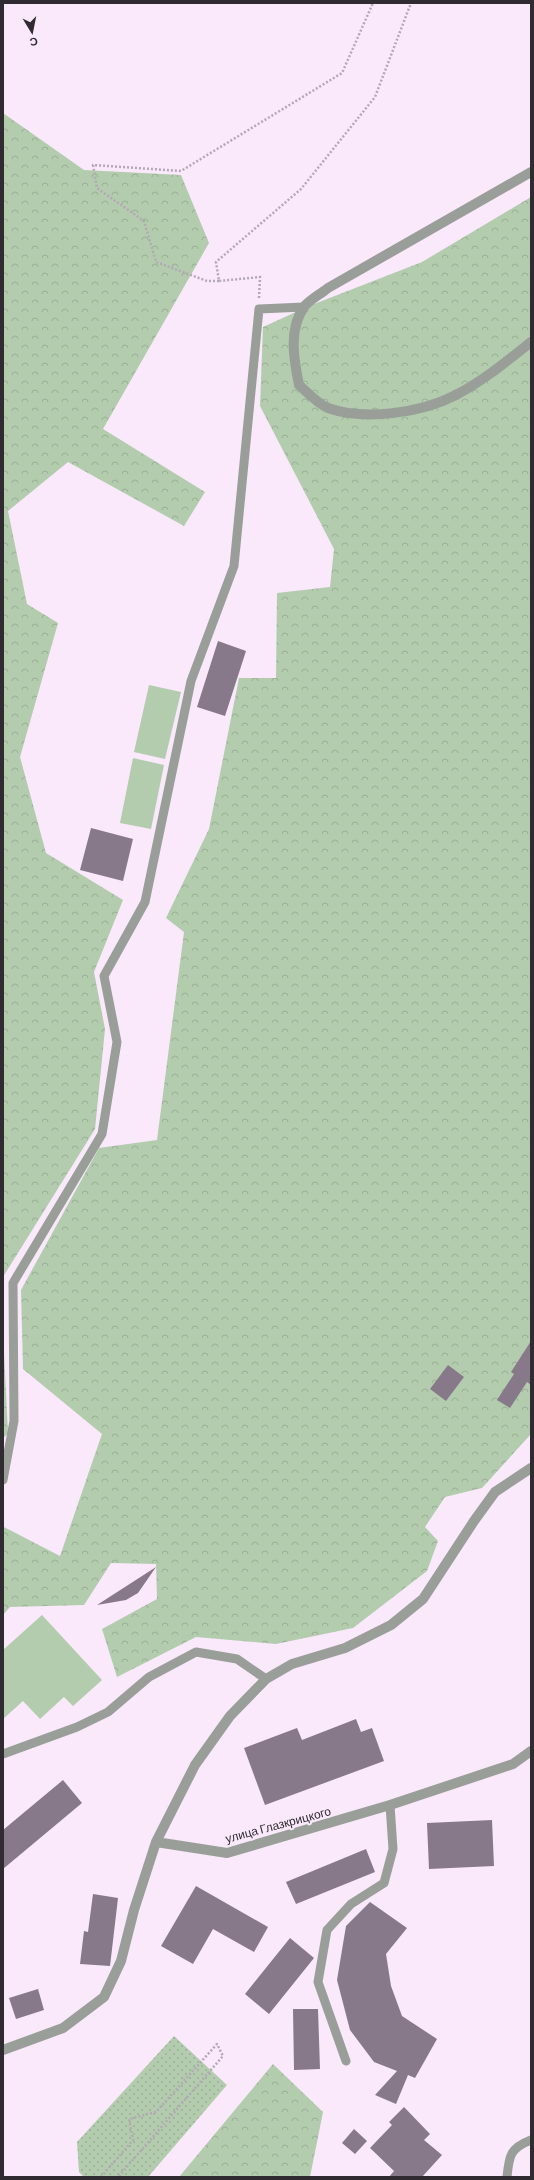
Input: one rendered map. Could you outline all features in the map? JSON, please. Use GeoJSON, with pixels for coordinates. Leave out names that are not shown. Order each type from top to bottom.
{"type":"FeatureCollection","features":[{"type":"Feature","properties":{"kind":"street"},"geometry":{"type":"LineString","coordinates":[[531,172],[328,288],[304,307],[295,327],[293,353],[299,385],[326,408],[354,414],[381,415],[424,406],[455,396],[499,368],[531,342]]}},
{"type":"Feature","properties":{"kind":"street"},"geometry":{"type":"LineString","coordinates":[[3,2050],[63,2028],[104,1997],[121,1961],[134,1910],[156,1842],[195,1765],[230,1716],[266,1679],[292,1664],[345,1648],[391,1625],[424,1599],[474,1521],[495,1492],[531,1468]]}},
{"type":"Feature","properties":{"kind":"street","name":"улица Глазкрицкого"},"geometry":{"type":"LineString","coordinates":[[156,1842],[227,1853],[390,1805],[513,1764],[531,1751]]}},
{"type":"Feature","properties":{"kind":"lane"},"geometry":{"type":"LineString","coordinates":[[3,1480],[14,1421],[13,1283],[102,1134],[117,1042],[104,976],[145,902],[191,681],[234,566],[259,309],[304,307]]}},
{"type":"Feature","properties":{"kind":"lane"},"geometry":{"type":"LineString","coordinates":[[3,1754],[77,1728],[108,1712],[149,1677],[196,1652],[237,1659],[266,1679]]}},
{"type":"Feature","properties":{"kind":"lane"},"geometry":{"type":"LineString","coordinates":[[346,2061],[318,1982],[327,1930],[351,1904],[384,1883],[393,1849],[390,1805]]}},
{"type":"Feature","properties":{"kind":"lane"},"geometry":{"type":"LineString","coordinates":[[507,2177],[509,2156],[518,2145],[531,2140]]}},
{"type":"Feature","properties":{"kind":"path"},"geometry":{"type":"LineString","coordinates":[[259,309],[260,277],[207,281],[156,262],[144,221],[97,188],[93,166],[180,171],[342,73],[373,3]]}},
{"type":"Feature","properties":{"kind":"path"},"geometry":{"type":"LineString","coordinates":[[219,281],[216,262],[301,189],[375,97],[411,3]]}},
{"type":"Feature","properties":{"kind":"path"},"geometry":{"type":"LineString","coordinates":[[101,2177],[133,2140],[129,2119],[156,2112],[217,2044],[223,2056],[118,2177]]}},
{"type":"Feature","properties":{"kind":"green space"},"geometry":{"type":"Polygon","coordinates":[[[3,113],[84,170],[181,175],[209,243],[103,429],[205,492],[184,526],[68,462],[8,511],[27,604],[58,623],[20,757],[46,853],[123,900],[94,972],[105,1029],[95,1129],[3,1277],[3,113]]]}},
{"type":"Feature","properties":{"kind":"green space"},"geometry":{"type":"Polygon","coordinates":[[[531,197],[531,1434],[482,1488],[445,1497],[425,1527],[438,1541],[427,1571],[353,1628],[276,1644],[196,1637],[117,1677],[102,1629],[157,1599],[156,1564],[111,1563],[84,1605],[10,1607],[3,1615],[4,1527],[60,1556],[102,1434],[23,1369],[21,1290],[99,1148],[157,1140],[184,932],[166,918],[209,829],[239,678],[276,678],[277,593],[330,587],[334,549],[260,406],[263,327],[309,306],[422,262],[531,197]]]}},
{"type":"Feature","properties":{"kind":"green space"},"geometry":{"type":"Polygon","coordinates":[[[149,685],[181,692],[165,759],[134,752],[149,685]]]}},
{"type":"Feature","properties":{"kind":"green space"},"geometry":{"type":"Polygon","coordinates":[[[133,758],[164,765],[151,829],[120,823],[133,758]]]}},
{"type":"Feature","properties":{"kind":"green space"},"geometry":{"type":"Polygon","coordinates":[[[3,1331],[8,1434],[3,1438],[3,1331]]]}},
{"type":"Feature","properties":{"kind":"green space"},"geometry":{"type":"Polygon","coordinates":[[[42,1615],[102,1680],[73,1706],[64,1697],[40,1719],[23,1701],[3,1719],[3,1650],[42,1615]]]}},
{"type":"Feature","properties":{"kind":"green space"},"geometry":{"type":"Polygon","coordinates":[[[174,2036],[227,2085],[148,2177],[84,2177],[79,2172],[77,2142],[174,2036]]]}},
{"type":"Feature","properties":{"kind":"green space"},"geometry":{"type":"Polygon","coordinates":[[[273,2064],[323,2112],[310,2177],[179,2177],[273,2064]]]}},
{"type":"Feature","properties":{"kind":"building"},"geometry":{"type":"Polygon","coordinates":[[[218,641],[246,651],[225,716],[197,707],[218,641]]]}},
{"type":"Feature","properties":{"kind":"building"},"geometry":{"type":"Polygon","coordinates":[[[91,828],[133,839],[123,881],[80,870],[91,828]]]}},
{"type":"Feature","properties":{"kind":"building"},"geometry":{"type":"Polygon","coordinates":[[[531,1341],[531,1385],[527,1382],[510,1408],[497,1400],[514,1374],[511,1372],[531,1341]]]}},
{"type":"Feature","properties":{"kind":"building"},"geometry":{"type":"Polygon","coordinates":[[[448,1365],[464,1377],[446,1401],[430,1389],[448,1365]]]}},
{"type":"Feature","properties":{"kind":"building"},"geometry":{"type":"Polygon","coordinates":[[[156,1567],[138,1593],[126,1600],[97,1605],[156,1567]]]}},
{"type":"Feature","properties":{"kind":"building"},"geometry":{"type":"Polygon","coordinates":[[[356,1719],[361,1732],[372,1728],[384,1761],[265,1805],[244,1748],[297,1728],[302,1740],[356,1719]]]}},
{"type":"Feature","properties":{"kind":"building"},"geometry":{"type":"Polygon","coordinates":[[[63,1780],[82,1803],[3,1869],[3,1830],[63,1780]]]}},
{"type":"Feature","properties":{"kind":"building"},"geometry":{"type":"Polygon","coordinates":[[[492,1820],[494,1866],[429,1869],[427,1823],[492,1820]]]}},
{"type":"Feature","properties":{"kind":"building"},"geometry":{"type":"Polygon","coordinates":[[[366,1849],[375,1872],[296,1904],[286,1882],[366,1849]]]}},
{"type":"Feature","properties":{"kind":"building"},"geometry":{"type":"Polygon","coordinates":[[[196,1886],[268,1927],[254,1952],[213,1929],[193,1964],[161,1946],[196,1886]]]}},
{"type":"Feature","properties":{"kind":"building"},"geometry":{"type":"Polygon","coordinates":[[[93,1894],[118,1898],[110,1966],[80,1964],[84,1931],[88,1932],[93,1894]]]}},
{"type":"Feature","properties":{"kind":"building"},"geometry":{"type":"Polygon","coordinates":[[[370,1902],[407,1928],[386,1954],[391,1986],[402,2016],[437,2039],[415,2078],[408,2075],[396,2104],[375,2095],[397,2071],[374,2062],[350,2030],[337,1980],[346,1926],[370,1902]]]}},
{"type":"Feature","properties":{"kind":"building"},"geometry":{"type":"Polygon","coordinates":[[[290,1938],[314,1958],[269,2014],[245,1994],[290,1938]]]}},
{"type":"Feature","properties":{"kind":"building"},"geometry":{"type":"Polygon","coordinates":[[[38,1989],[44,2010],[16,2019],[9,1998],[38,1989]]]}},
{"type":"Feature","properties":{"kind":"building"},"geometry":{"type":"Polygon","coordinates":[[[293,2009],[318,2009],[320,2069],[294,2070],[293,2009]]]}},
{"type":"Feature","properties":{"kind":"building"},"geometry":{"type":"Polygon","coordinates":[[[404,2107],[430,2134],[424,2140],[442,2155],[422,2177],[389,2177],[394,2171],[370,2148],[392,2125],[389,2122],[404,2107]]]}},
{"type":"Feature","properties":{"kind":"building"},"geometry":{"type":"Polygon","coordinates":[[[354,2129],[367,2141],[355,2154],[342,2143],[354,2129]]]}}]}
